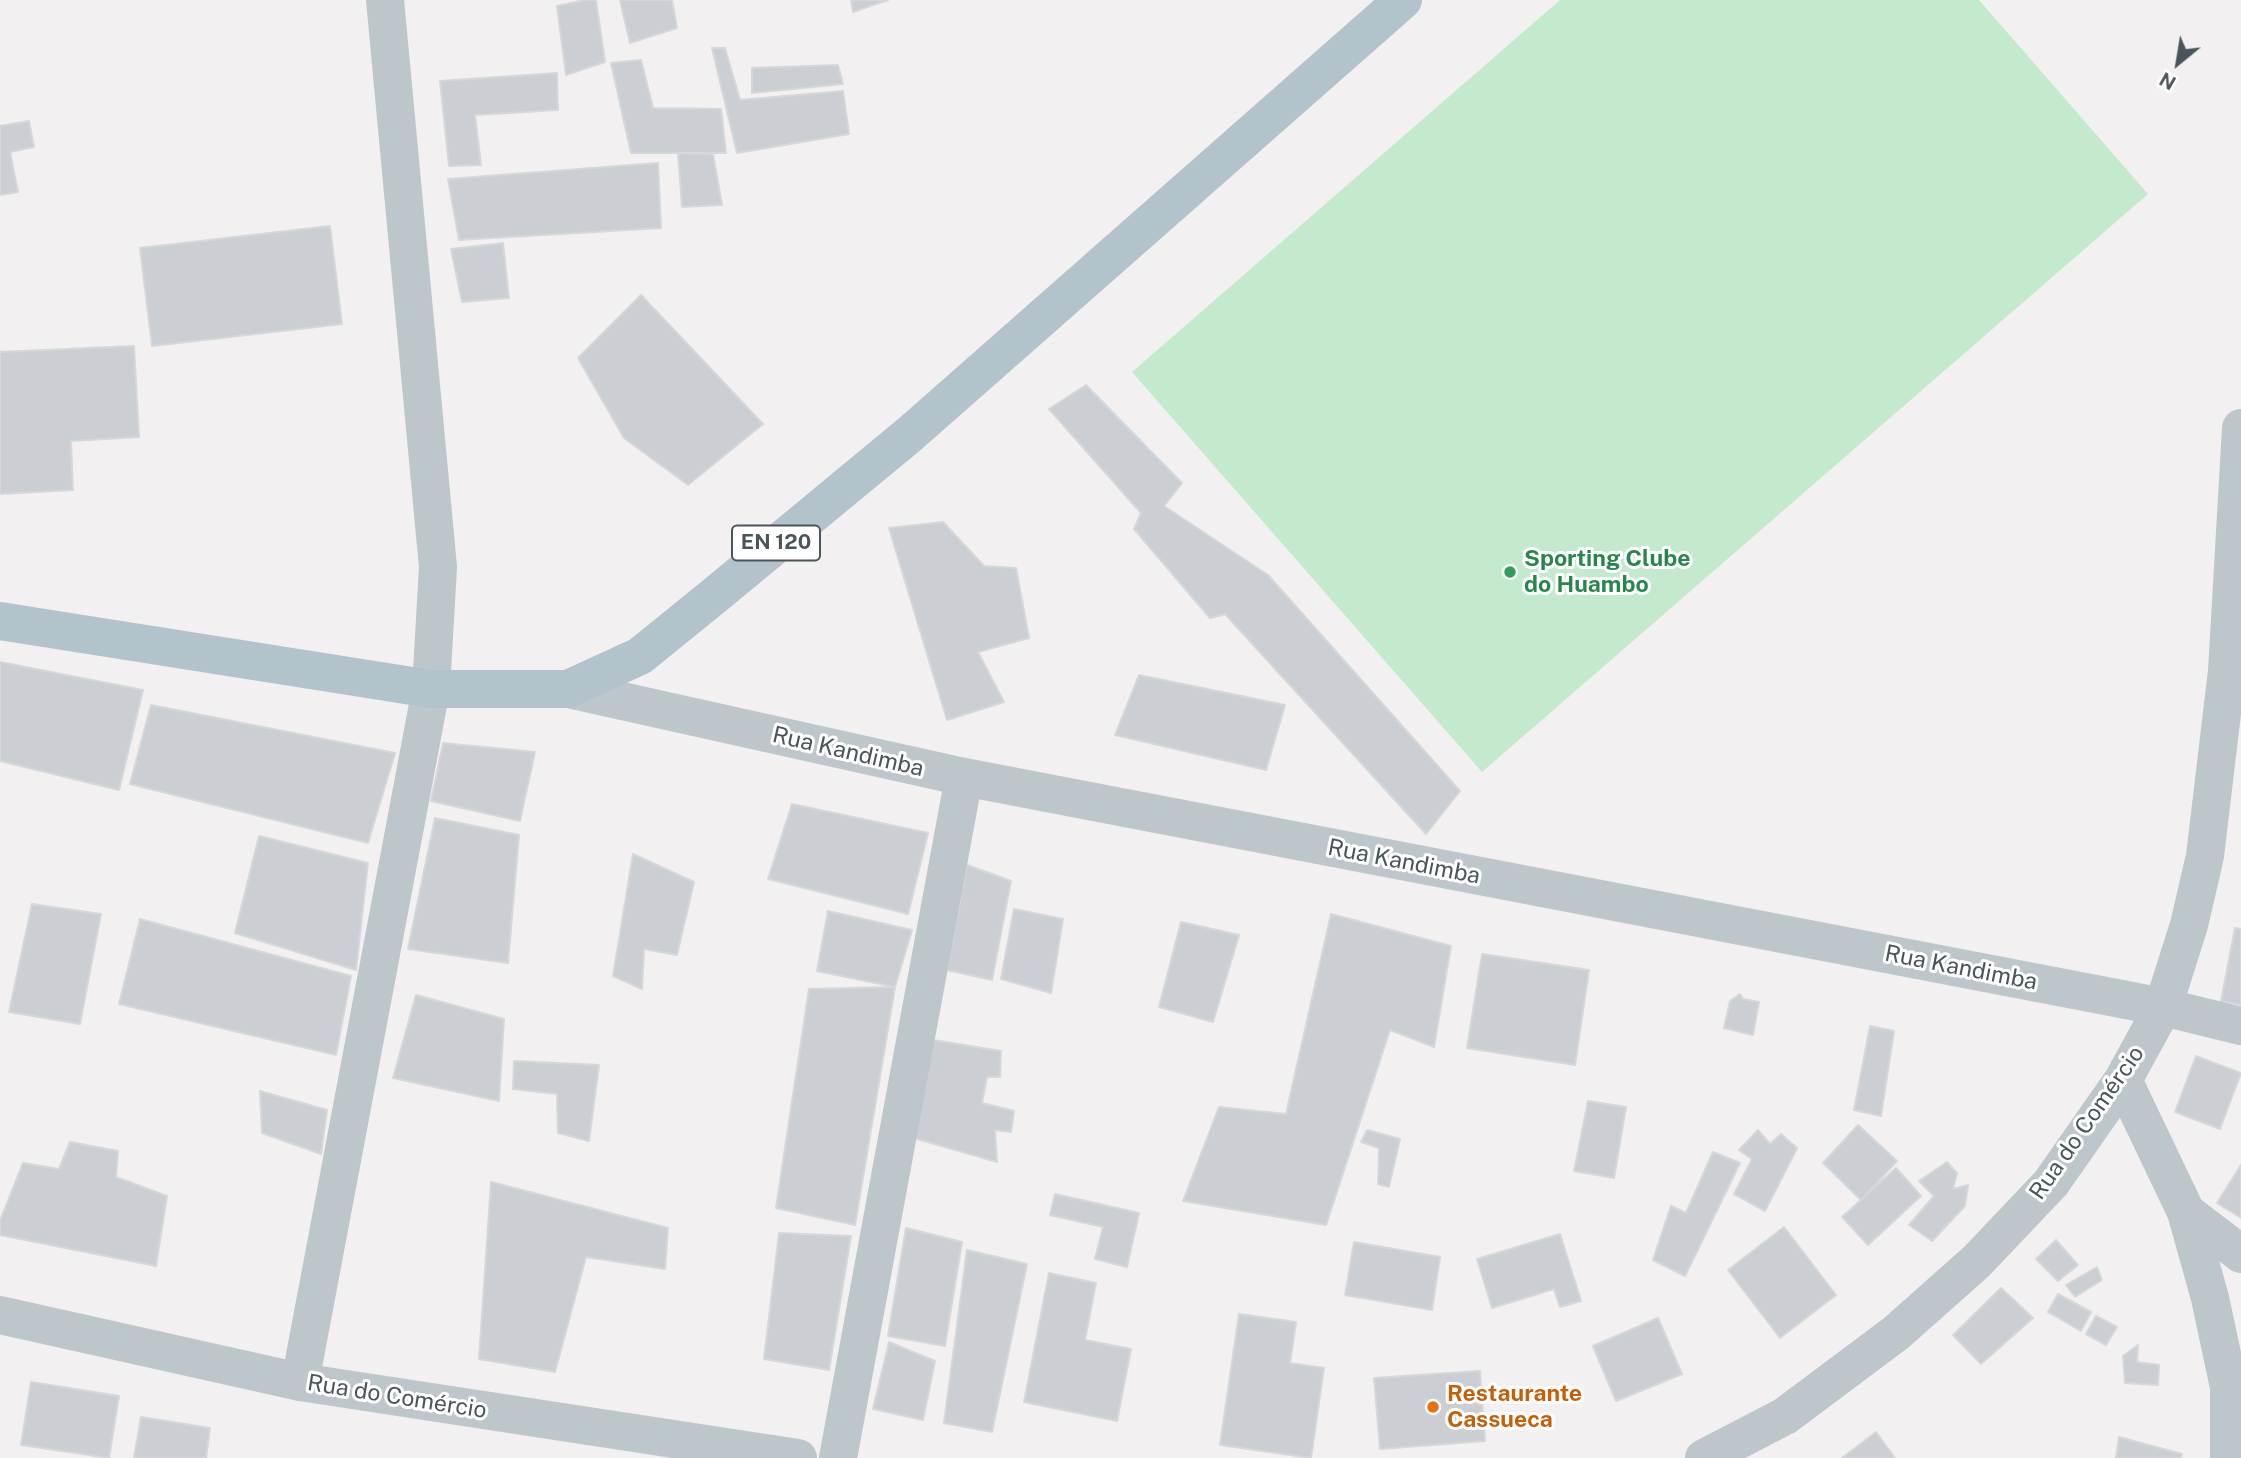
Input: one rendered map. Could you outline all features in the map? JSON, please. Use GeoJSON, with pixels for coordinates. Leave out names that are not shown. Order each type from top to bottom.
{"type":"FeatureCollection","features":[{"type":"Feature","properties":{"kind":"main road","name":"EN 120"},"geometry":{"type":"LineString","coordinates":[[0,621],[431,689],[568,689],[640,656],[714,596],[910,434],[1403,0]]}},
{"type":"Feature","properties":{"kind":"street"},"geometry":{"type":"LineString","coordinates":[[300,1382],[431,689],[438,567],[385,0]]}},
{"type":"Feature","properties":{"kind":"street","name":"Rua do Comércio"},"geometry":{"type":"LineString","coordinates":[[1704,1458],[1785,1416],[1896,1333],[1978,1261],[2051,1183],[2123,1080],[2163,1007],[2189,925],[2204,856],[2227,671],[2241,428]]}},
{"type":"Feature","properties":{"kind":"street","name":"Rua Kandimba"},"geometry":{"type":"LineString","coordinates":[[568,689],[964,778],[2163,1007],[2241,1026]]}},
{"type":"Feature","properties":{"kind":"street"},"geometry":{"type":"LineString","coordinates":[[838,1458],[964,778]]}},
{"type":"Feature","properties":{"kind":"street"},"geometry":{"type":"LineString","coordinates":[[2123,1080],[2186,1212],[2210,1298],[2229,1387],[2229,1458]]}},
{"type":"Feature","properties":{"kind":"street"},"geometry":{"type":"LineString","coordinates":[[2186,1212],[2241,1254]]}},
{"type":"Feature","properties":{"kind":"street","name":"Rua do Comércio"},"geometry":{"type":"LineString","coordinates":[[0,1315],[300,1382],[798,1458]]}},
{"type":"Feature","properties":{"kind":"green space","name":"Sporting Clube do Huambo"},"geometry":{"type":"Polygon","coordinates":[[[1560,0],[1979,0],[2148,194],[1482,772],[1132,372],[1560,0]]]}},
{"type":"Feature","properties":{"kind":"building"},"geometry":{"type":"Polygon","coordinates":[[[596,0],[605,62],[566,75],[557,6],[596,0]]]}},
{"type":"Feature","properties":{"kind":"building"},"geometry":{"type":"Polygon","coordinates":[[[620,0],[672,0],[677,28],[630,43],[620,0]]]}},
{"type":"Feature","properties":{"kind":"building"},"geometry":{"type":"Polygon","coordinates":[[[851,0],[888,0],[853,12],[851,0]]]}},
{"type":"Feature","properties":{"kind":"building"},"geometry":{"type":"Polygon","coordinates":[[[712,48],[725,48],[740,100],[843,91],[849,134],[737,153],[712,48]]]}},
{"type":"Feature","properties":{"kind":"building"},"geometry":{"type":"Polygon","coordinates":[[[641,60],[653,108],[721,109],[726,153],[631,153],[611,63],[641,60]]]}},
{"type":"Feature","properties":{"kind":"building"},"geometry":{"type":"Polygon","coordinates":[[[838,65],[843,84],[752,93],[752,68],[838,65]]]}},
{"type":"Feature","properties":{"kind":"building"},"geometry":{"type":"Polygon","coordinates":[[[557,73],[558,110],[475,115],[481,165],[449,166],[440,81],[557,73]]]}},
{"type":"Feature","properties":{"kind":"building"},"geometry":{"type":"Polygon","coordinates":[[[29,121],[34,147],[10,152],[18,192],[0,195],[0,126],[29,121]]]}},
{"type":"Feature","properties":{"kind":"building"},"geometry":{"type":"Polygon","coordinates":[[[678,153],[713,154],[722,205],[682,207],[678,153]]]}},
{"type":"Feature","properties":{"kind":"building"},"geometry":{"type":"Polygon","coordinates":[[[658,163],[661,228],[459,240],[448,179],[658,163]]]}},
{"type":"Feature","properties":{"kind":"building"},"geometry":{"type":"Polygon","coordinates":[[[330,226],[342,324],[152,346],[140,248],[330,226]]]}},
{"type":"Feature","properties":{"kind":"building"},"geometry":{"type":"Polygon","coordinates":[[[503,243],[509,298],[462,302],[451,249],[503,243]]]}},
{"type":"Feature","properties":{"kind":"building"},"geometry":{"type":"Polygon","coordinates":[[[641,295],[763,424],[688,485],[624,438],[578,358],[641,295]]]}},
{"type":"Feature","properties":{"kind":"building"},"geometry":{"type":"Polygon","coordinates":[[[134,346],[139,437],[71,441],[73,490],[0,494],[0,352],[134,346]]]}},
{"type":"Feature","properties":{"kind":"building"},"geometry":{"type":"Polygon","coordinates":[[[1086,385],[1182,483],[1164,506],[1268,575],[1460,791],[1426,834],[1225,614],[1210,618],[1134,529],[1141,513],[1049,409],[1086,385]]]}},
{"type":"Feature","properties":{"kind":"building"},"geometry":{"type":"Polygon","coordinates":[[[943,522],[984,566],[1016,568],[1029,638],[978,652],[1004,702],[947,720],[889,528],[943,522]]]}},
{"type":"Feature","properties":{"kind":"building"},"geometry":{"type":"Polygon","coordinates":[[[0,662],[143,690],[119,790],[0,761],[0,662]]]}},
{"type":"Feature","properties":{"kind":"building"},"geometry":{"type":"Polygon","coordinates":[[[1139,675],[1285,705],[1266,770],[1115,735],[1139,675]]]}},
{"type":"Feature","properties":{"kind":"building"},"geometry":{"type":"Polygon","coordinates":[[[151,705],[395,753],[368,843],[130,784],[151,705]]]}},
{"type":"Feature","properties":{"kind":"building"},"geometry":{"type":"Polygon","coordinates":[[[443,743],[535,752],[520,821],[431,801],[443,743]]]}},
{"type":"Feature","properties":{"kind":"building"},"geometry":{"type":"Polygon","coordinates":[[[792,804],[928,833],[908,914],[768,879],[792,804]]]}},
{"type":"Feature","properties":{"kind":"building"},"geometry":{"type":"Polygon","coordinates":[[[435,818],[519,835],[508,963],[408,949],[435,818]]]}},
{"type":"Feature","properties":{"kind":"building"},"geometry":{"type":"Polygon","coordinates":[[[259,836],[368,863],[356,970],[235,933],[259,836]]]}},
{"type":"Feature","properties":{"kind":"building"},"geometry":{"type":"Polygon","coordinates":[[[633,854],[694,882],[677,955],[644,949],[642,989],[613,976],[633,854]]]}},
{"type":"Feature","properties":{"kind":"building"},"geometry":{"type":"Polygon","coordinates":[[[967,865],[1011,881],[992,980],[947,970],[967,865]]]}},
{"type":"Feature","properties":{"kind":"building"},"geometry":{"type":"Polygon","coordinates":[[[32,904],[101,914],[80,1024],[9,1012],[32,904]]]}},
{"type":"Feature","properties":{"kind":"building"},"geometry":{"type":"Polygon","coordinates":[[[1014,909],[1063,919],[1051,993],[1001,979],[1014,909]]]}},
{"type":"Feature","properties":{"kind":"building"},"geometry":{"type":"Polygon","coordinates":[[[828,911],[912,930],[895,987],[817,971],[828,911]]]}},
{"type":"Feature","properties":{"kind":"building"},"geometry":{"type":"Polygon","coordinates":[[[1331,914],[1451,946],[1434,1047],[1390,1030],[1326,1225],[1183,1201],[1219,1107],[1286,1114],[1331,914]]]}},
{"type":"Feature","properties":{"kind":"building"},"geometry":{"type":"Polygon","coordinates":[[[140,919],[351,976],[336,1055],[119,1004],[140,919]]]}},
{"type":"Feature","properties":{"kind":"building"},"geometry":{"type":"Polygon","coordinates":[[[1181,922],[1239,935],[1213,1022],[1159,1007],[1181,922]]]}},
{"type":"Feature","properties":{"kind":"building"},"geometry":{"type":"Polygon","coordinates":[[[2235,928],[2241,929],[2241,1005],[2221,1001],[2235,928]]]}},
{"type":"Feature","properties":{"kind":"building"},"geometry":{"type":"Polygon","coordinates":[[[1482,954],[1589,970],[1575,1065],[1467,1048],[1482,954]]]}},
{"type":"Feature","properties":{"kind":"building"},"geometry":{"type":"Polygon","coordinates":[[[895,987],[855,1225],[776,1208],[809,989],[895,987]]]}},
{"type":"Feature","properties":{"kind":"building"},"geometry":{"type":"Polygon","coordinates":[[[1740,994],[1743,999],[1759,1002],[1753,1035],[1724,1028],[1730,1001],[1740,994]]]}},
{"type":"Feature","properties":{"kind":"building"},"geometry":{"type":"Polygon","coordinates":[[[416,995],[504,1019],[499,1101],[393,1078],[416,995]]]}},
{"type":"Feature","properties":{"kind":"building"},"geometry":{"type":"Polygon","coordinates":[[[1870,1026],[1894,1031],[1881,1116],[1854,1110],[1870,1026]]]}},
{"type":"Feature","properties":{"kind":"building"},"geometry":{"type":"Polygon","coordinates":[[[921,1038],[1001,1051],[1000,1077],[987,1077],[982,1103],[1014,1111],[1011,1132],[995,1130],[997,1162],[907,1136],[921,1038]]]}},
{"type":"Feature","properties":{"kind":"building"},"geometry":{"type":"Polygon","coordinates":[[[2196,1056],[2241,1073],[2220,1129],[2175,1112],[2196,1056]]]}},
{"type":"Feature","properties":{"kind":"building"},"geometry":{"type":"Polygon","coordinates":[[[514,1061],[599,1065],[589,1141],[558,1133],[557,1094],[513,1089],[514,1061]]]}},
{"type":"Feature","properties":{"kind":"building"},"geometry":{"type":"Polygon","coordinates":[[[260,1091],[327,1110],[321,1154],[262,1133],[260,1091]]]}},
{"type":"Feature","properties":{"kind":"building"},"geometry":{"type":"Polygon","coordinates":[[[1588,1101],[1626,1107],[1614,1178],[1574,1171],[1588,1101]]]}},
{"type":"Feature","properties":{"kind":"building"},"geometry":{"type":"Polygon","coordinates":[[[1858,1125],[1897,1161],[1861,1200],[1823,1163],[1858,1125]]]}},
{"type":"Feature","properties":{"kind":"building"},"geometry":{"type":"Polygon","coordinates":[[[1367,1130],[1400,1139],[1389,1187],[1378,1184],[1379,1148],[1361,1142],[1367,1130]]]}},
{"type":"Feature","properties":{"kind":"building"},"geometry":{"type":"Polygon","coordinates":[[[1758,1130],[1770,1144],[1781,1134],[1797,1148],[1765,1211],[1734,1194],[1752,1159],[1739,1150],[1758,1130]]]}},
{"type":"Feature","properties":{"kind":"building"},"geometry":{"type":"Polygon","coordinates":[[[70,1142],[118,1151],[116,1177],[167,1196],[156,1266],[0,1235],[0,1221],[23,1163],[59,1169],[70,1142]]]}},
{"type":"Feature","properties":{"kind":"building"},"geometry":{"type":"Polygon","coordinates":[[[1713,1152],[1740,1163],[1685,1276],[1653,1260],[1671,1206],[1686,1213],[1713,1152]]]}},
{"type":"Feature","properties":{"kind":"building"},"geometry":{"type":"Polygon","coordinates":[[[1947,1162],[1957,1173],[1953,1189],[1968,1185],[1965,1206],[1932,1241],[1909,1225],[1934,1196],[1919,1181],[1947,1162]]]}},
{"type":"Feature","properties":{"kind":"building"},"geometry":{"type":"Polygon","coordinates":[[[2241,1165],[2241,1218],[2217,1203],[2241,1165]]]}},
{"type":"Feature","properties":{"kind":"building"},"geometry":{"type":"Polygon","coordinates":[[[1896,1168],[1921,1196],[1868,1245],[1842,1217],[1896,1168]]]}},
{"type":"Feature","properties":{"kind":"building"},"geometry":{"type":"Polygon","coordinates":[[[491,1182],[668,1228],[665,1269],[586,1257],[555,1372],[479,1359],[491,1182]]]}},
{"type":"Feature","properties":{"kind":"building"},"geometry":{"type":"Polygon","coordinates":[[[1055,1194],[1139,1213],[1127,1267],[1095,1259],[1103,1227],[1050,1215],[1055,1194]]]}},
{"type":"Feature","properties":{"kind":"building"},"geometry":{"type":"Polygon","coordinates":[[[1784,1227],[1836,1295],[1780,1338],[1728,1270],[1784,1227]]]}},
{"type":"Feature","properties":{"kind":"building"},"geometry":{"type":"Polygon","coordinates":[[[906,1228],[962,1242],[945,1346],[888,1336],[906,1228]]]}},
{"type":"Feature","properties":{"kind":"building"},"geometry":{"type":"Polygon","coordinates":[[[779,1233],[851,1236],[829,1370],[764,1359],[779,1233]]]}},
{"type":"Feature","properties":{"kind":"building"},"geometry":{"type":"Polygon","coordinates":[[[1560,1234],[1581,1301],[1560,1307],[1554,1289],[1492,1308],[1477,1259],[1560,1234]]]}},
{"type":"Feature","properties":{"kind":"building"},"geometry":{"type":"Polygon","coordinates":[[[2056,1240],[2078,1265],[2058,1281],[2036,1259],[2056,1240]]]}},
{"type":"Feature","properties":{"kind":"building"},"geometry":{"type":"Polygon","coordinates":[[[1354,1242],[1440,1257],[1432,1310],[1345,1295],[1354,1242]]]}},
{"type":"Feature","properties":{"kind":"building"},"geometry":{"type":"Polygon","coordinates":[[[967,1250],[1027,1264],[992,1432],[944,1423],[967,1250]]]}},
{"type":"Feature","properties":{"kind":"building"},"geometry":{"type":"Polygon","coordinates":[[[2097,1267],[2102,1280],[2075,1297],[2066,1285],[2097,1267]]]}},
{"type":"Feature","properties":{"kind":"building"},"geometry":{"type":"Polygon","coordinates":[[[1049,1273],[1096,1283],[1085,1340],[1131,1349],[1117,1421],[1024,1402],[1049,1273]]]}},
{"type":"Feature","properties":{"kind":"building"},"geometry":{"type":"Polygon","coordinates":[[[2001,1288],[2033,1318],[1981,1364],[1953,1335],[2001,1288]]]}},
{"type":"Feature","properties":{"kind":"building"},"geometry":{"type":"Polygon","coordinates":[[[2058,1294],[2091,1312],[2081,1331],[2048,1312],[2058,1294]]]}},
{"type":"Feature","properties":{"kind":"building"},"geometry":{"type":"Polygon","coordinates":[[[1239,1314],[1296,1322],[1290,1363],[1324,1368],[1311,1458],[1220,1445],[1239,1314]]]}},
{"type":"Feature","properties":{"kind":"building"},"geometry":{"type":"Polygon","coordinates":[[[2096,1316],[2117,1327],[2106,1345],[2086,1334],[2096,1316]]]}},
{"type":"Feature","properties":{"kind":"building"},"geometry":{"type":"Polygon","coordinates":[[[1658,1318],[1682,1374],[1616,1401],[1593,1346],[1658,1318]]]}},
{"type":"Feature","properties":{"kind":"building"},"geometry":{"type":"Polygon","coordinates":[[[889,1342],[935,1361],[923,1420],[873,1409],[889,1342]]]}},
{"type":"Feature","properties":{"kind":"building"},"geometry":{"type":"Polygon","coordinates":[[[2138,1345],[2137,1362],[2159,1365],[2158,1385],[2125,1383],[2123,1356],[2138,1345]]]}},
{"type":"Feature","properties":{"kind":"building"},"geometry":{"type":"Polygon","coordinates":[[[1480,1371],[1485,1441],[1380,1449],[1374,1378],[1480,1371]]]}},
{"type":"Feature","properties":{"kind":"building"},"geometry":{"type":"Polygon","coordinates":[[[31,1382],[119,1396],[109,1458],[21,1445],[31,1382]]]}},
{"type":"Feature","properties":{"kind":"building"},"geometry":{"type":"Polygon","coordinates":[[[141,1417],[210,1428],[206,1458],[134,1458],[141,1417]]]}},
{"type":"Feature","properties":{"kind":"building"},"geometry":{"type":"Polygon","coordinates":[[[1876,1432],[1895,1458],[1842,1458],[1876,1432]]]}},
{"type":"Feature","properties":{"kind":"building"},"geometry":{"type":"Polygon","coordinates":[[[2119,1437],[2182,1454],[2181,1458],[2116,1458],[2119,1437]]]}},
{"type":"Feature","properties":{"kind":"place","name":"Sporting Clube do Huambo"},"geometry":{"type":"Point","coordinates":[1510,572]}},
{"type":"Feature","properties":{"kind":"place","name":"Restaurante Cassueca"},"geometry":{"type":"Point","coordinates":[1433,1407]}}]}
